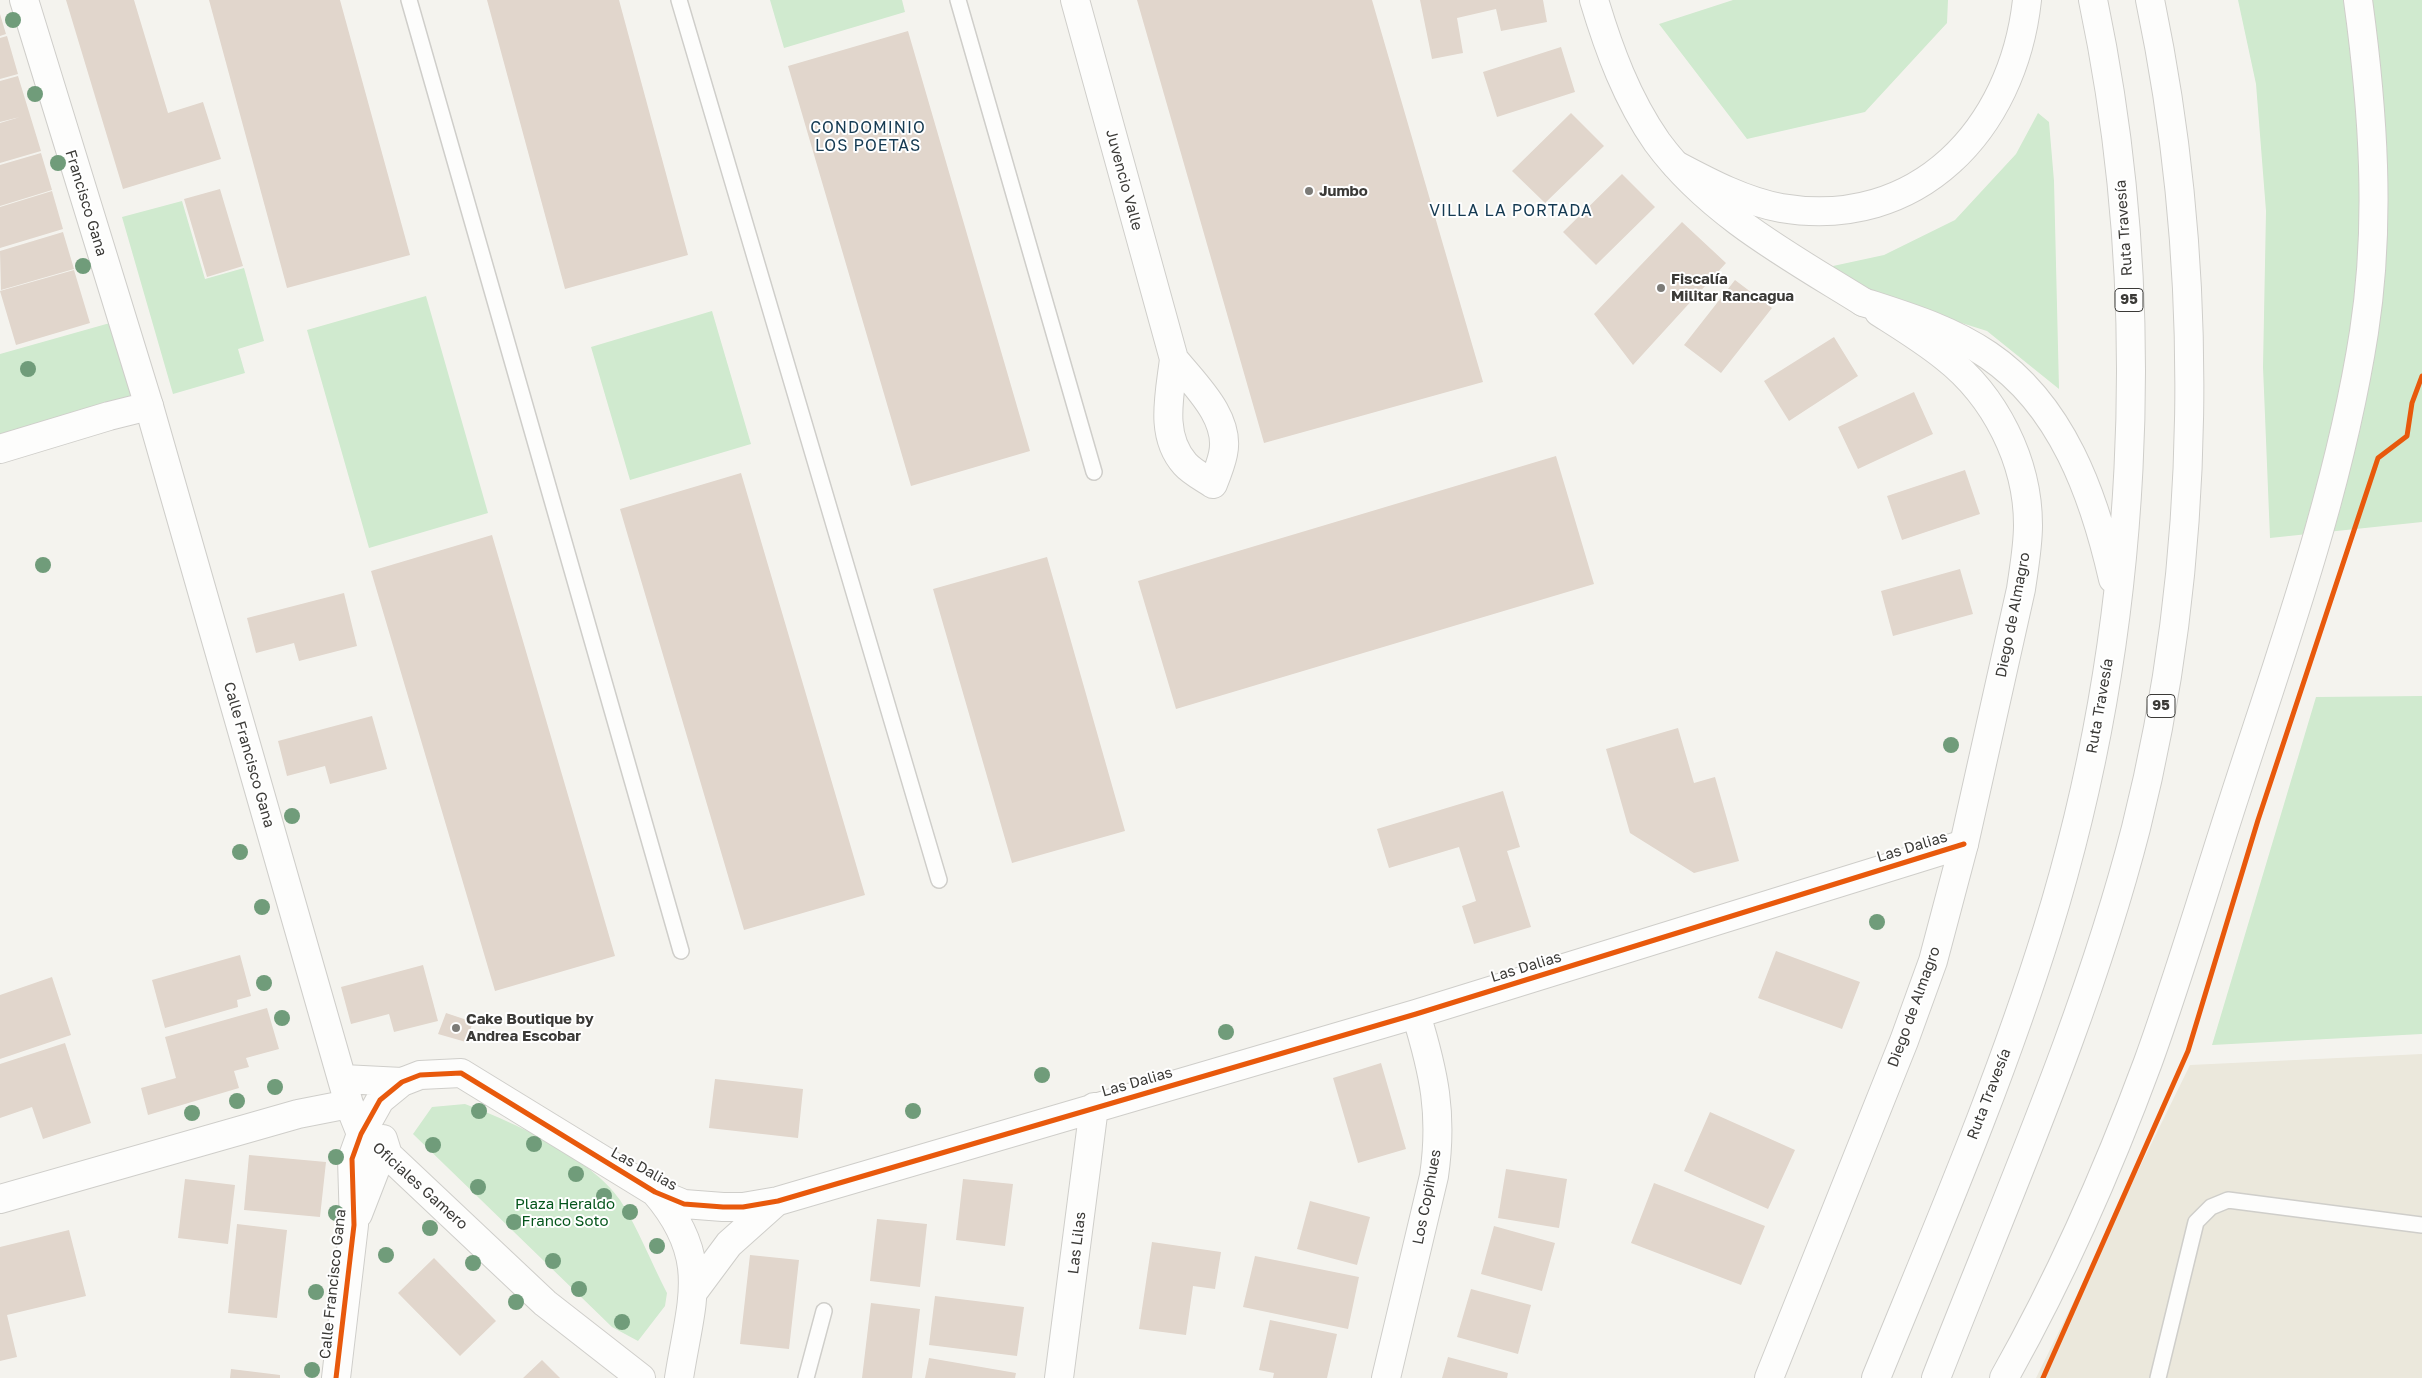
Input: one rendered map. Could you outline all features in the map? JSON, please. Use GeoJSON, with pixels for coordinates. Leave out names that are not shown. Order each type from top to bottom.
{"type":"FeatureCollection","features":[{"type":"Feature","properties":{"kind":"main road","name":"Francisco Gana"},"geometry":{"type":"LineString","coordinates":[[24,0],[149,406]]}},
{"type":"Feature","properties":{"kind":"main road","name":"Juvencio Valle"},"geometry":{"type":"LineString","coordinates":[[1075,0],[1174,359]]}},
{"type":"Feature","properties":{"kind":"main road","name":"Diego de Almagro"},"geometry":{"type":"LineString","coordinates":[[1594,0],[1614,62],[1626,89],[1657,141],[1676,165],[1708,196],[1762,240],[1863,302],[1946,357],[1968,378],[2002,424],[2021,473],[2027,498],[2028,534],[2021,589],[1964,844],[1935,953],[1910,1023],[1769,1378]]}},
{"type":"Feature","properties":{"kind":"main road"},"geometry":{"type":"LineString","coordinates":[[1676,165],[1736,194],[1782,208],[1830,210],[1857,206],[1904,193],[1926,182],[1949,164],[1989,116],[2003,89],[2018,47],[2027,0]]}},
{"type":"Feature","properties":{"kind":"main road","name":"Ruta Travesía"},"geometry":{"type":"LineString","coordinates":[[1876,1378],[1967,1153],[2048,930],[2083,796],[2118,602],[2128,482],[2130,315],[2119,154],[2094,0]]}},
{"type":"Feature","properties":{"kind":"main road","name":"95"},"geometry":{"type":"LineString","coordinates":[[1936,1378],[2055,1074],[2104,939],[2146,782],[2168,661],[2186,479],[2188,428],[2187,305],[2178,173],[2163,70],[2150,0]]}},
{"type":"Feature","properties":{"kind":"main road"},"geometry":{"type":"LineString","coordinates":[[2004,1378],[2073,1244],[2148,1061],[2299,597],[2330,493],[2364,332],[2372,236],[2372,152],[2367,68],[2358,0]]}},
{"type":"Feature","properties":{"kind":"main road"},"geometry":{"type":"LineString","coordinates":[[1863,302],[1913,318],[1966,342],[2008,370],[2041,403],[2058,428],[2086,489],[2108,558],[2118,602]]}},
{"type":"Feature","properties":{"kind":"main road"},"geometry":{"type":"LineString","coordinates":[[0,449],[149,406]]}},
{"type":"Feature","properties":{"kind":"main road","name":"Calle Francisco Gana"},"geometry":{"type":"LineString","coordinates":[[149,406],[346,1092]]}},
{"type":"Feature","properties":{"kind":"main road","name":"Las Dalias"},"geometry":{"type":"LineString","coordinates":[[346,1092],[402,1082],[420,1075],[461,1073],[655,1192],[684,1204],[742,1207],[778,1201],[1416,1014],[1964,844]]}},
{"type":"Feature","properties":{"kind":"main road","name":"Los Copihues"},"geometry":{"type":"LineString","coordinates":[[1386,1378],[1434,1176],[1438,1148],[1439,1119],[1435,1085],[1416,1014]]}},
{"type":"Feature","properties":{"kind":"main road","name":"Las Dalias"},"geometry":{"type":"LineString","coordinates":[[360,1134],[380,1100],[402,1082]]}},
{"type":"Feature","properties":{"kind":"main road"},"geometry":{"type":"LineString","coordinates":[[0,1199],[298,1114],[346,1092]]}},
{"type":"Feature","properties":{"kind":"main road","name":"Oficiales Gamero"},"geometry":{"type":"LineString","coordinates":[[346,1092],[360,1134],[388,1155],[545,1303],[641,1378]]}},
{"type":"Feature","properties":{"kind":"main road"},"geometry":{"type":"LineString","coordinates":[[380,1100],[379,1118],[382,1137],[388,1155]]}},
{"type":"Feature","properties":{"kind":"main road","name":"Las Lilas"},"geometry":{"type":"LineString","coordinates":[[1059,1378],[1094,1108]]}},
{"type":"Feature","properties":{"kind":"main road","name":"Calle Francisco Gana"},"geometry":{"type":"LineString","coordinates":[[336,1378],[354,1225],[352,1159],[360,1134]]}},
{"type":"Feature","properties":{"kind":"main road","name":"Calle Francisco Gana"},"geometry":{"type":"LineString","coordinates":[[354,1225],[378,1165],[388,1155]]}},
{"type":"Feature","properties":{"kind":"main road"},"geometry":{"type":"LineString","coordinates":[[655,1192],[667,1207],[685,1239],[692,1265],[694,1291],[679,1378]]}},
{"type":"Feature","properties":{"kind":"main road"},"geometry":{"type":"LineString","coordinates":[[694,1291],[730,1244],[778,1201]]}},
{"type":"Feature","properties":{"kind":"lane"},"geometry":{"type":"LineString","coordinates":[[409,0],[681,951]]}},
{"type":"Feature","properties":{"kind":"lane"},"geometry":{"type":"LineString","coordinates":[[679,0],[939,880]]}},
{"type":"Feature","properties":{"kind":"lane"},"geometry":{"type":"LineString","coordinates":[[958,0],[1094,472]]}},
{"type":"Feature","properties":{"kind":"lane"},"geometry":{"type":"LineString","coordinates":[[2158,1378],[2196,1222],[2211,1207],[2228,1200],[2422,1225]]}},
{"type":"Feature","properties":{"kind":"lane"},"geometry":{"type":"LineString","coordinates":[[806,1378],[824,1312]]}},
{"type":"Feature","properties":{"kind":"shaded area"},"geometry":{"type":"Polygon","coordinates":[[[2422,1054],[2422,1378],[2036,1378],[2190,1065],[2422,1054]]]}},
{"type":"Feature","properties":{"kind":"green space"},"geometry":{"type":"Polygon","coordinates":[[[770,0],[902,0],[905,12],[784,48],[770,0]]]}},
{"type":"Feature","properties":{"kind":"green space"},"geometry":{"type":"Polygon","coordinates":[[[1733,0],[1948,0],[1947,23],[1865,112],[1747,139],[1659,24],[1733,0]]]}},
{"type":"Feature","properties":{"kind":"green space"},"geometry":{"type":"Polygon","coordinates":[[[2238,0],[2422,0],[2422,522],[2270,538],[2263,367],[2266,211],[2256,84],[2238,0]]]}},
{"type":"Feature","properties":{"kind":"green space"},"geometry":{"type":"Polygon","coordinates":[[[2038,113],[2049,122],[2054,181],[2059,389],[1987,331],[1911,307],[1839,279],[1833,266],[1884,255],[1955,220],[2016,154],[2038,113]]]}},
{"type":"Feature","properties":{"kind":"green space"},"geometry":{"type":"Polygon","coordinates":[[[182,201],[205,279],[244,268],[264,341],[238,349],[245,373],[173,394],[122,217],[182,201]]]}},
{"type":"Feature","properties":{"kind":"green space"},"geometry":{"type":"Polygon","coordinates":[[[426,296],[488,513],[369,548],[307,330],[426,296]]]}},
{"type":"Feature","properties":{"kind":"green space"},"geometry":{"type":"Polygon","coordinates":[[[712,311],[751,444],[630,480],[591,347],[712,311]]]}},
{"type":"Feature","properties":{"kind":"green space"},"geometry":{"type":"Polygon","coordinates":[[[117,321],[138,394],[0,434],[0,354],[117,321]]]}},
{"type":"Feature","properties":{"kind":"green space"},"geometry":{"type":"Polygon","coordinates":[[[2422,696],[2422,1034],[2212,1045],[2316,697],[2422,696]]]}},
{"type":"Feature","properties":{"kind":"green space","name":"Plaza Heraldo Franco Soto"},"geometry":{"type":"Polygon","coordinates":[[[465,1104],[505,1120],[571,1156],[591,1170],[620,1200],[667,1293],[665,1306],[638,1341],[612,1327],[413,1134],[432,1107],[465,1104]]]}},
{"type":"Feature","properties":{"kind":"building"},"geometry":{"type":"Polygon","coordinates":[[[66,0],[134,0],[168,113],[203,102],[221,159],[123,189],[66,0]]]}},
{"type":"Feature","properties":{"kind":"building"},"geometry":{"type":"Polygon","coordinates":[[[209,0],[340,0],[410,255],[287,288],[209,0]]]}},
{"type":"Feature","properties":{"kind":"building"},"geometry":{"type":"Polygon","coordinates":[[[487,0],[619,0],[688,255],[565,289],[487,0]]]}},
{"type":"Feature","properties":{"kind":"building","name":"Jumbo"},"geometry":{"type":"Polygon","coordinates":[[[1137,0],[1372,0],[1483,382],[1264,443],[1137,0]]]}},
{"type":"Feature","properties":{"kind":"building"},"geometry":{"type":"Polygon","coordinates":[[[1420,0],[1543,0],[1547,22],[1501,31],[1496,9],[1457,18],[1463,53],[1432,59],[1420,0]]]}},
{"type":"Feature","properties":{"kind":"building"},"geometry":{"type":"Polygon","coordinates":[[[0,14],[6,34],[0,36],[0,14]]]}},
{"type":"Feature","properties":{"kind":"building"},"geometry":{"type":"Polygon","coordinates":[[[908,31],[1030,451],[911,486],[788,66],[908,31]]]}},
{"type":"Feature","properties":{"kind":"building"},"geometry":{"type":"Polygon","coordinates":[[[7,36],[18,74],[0,79],[0,38],[7,36]]]}},
{"type":"Feature","properties":{"kind":"building"},"geometry":{"type":"Polygon","coordinates":[[[1561,47],[1575,92],[1497,117],[1483,72],[1561,47]]]}},
{"type":"Feature","properties":{"kind":"building"},"geometry":{"type":"Polygon","coordinates":[[[18,76],[41,151],[0,163],[0,123],[20,117],[0,122],[0,81],[18,76]]]}},
{"type":"Feature","properties":{"kind":"building"},"geometry":{"type":"Polygon","coordinates":[[[1571,113],[1604,146],[1545,203],[1512,171],[1571,113]]]}},
{"type":"Feature","properties":{"kind":"building"},"geometry":{"type":"Polygon","coordinates":[[[41,153],[52,190],[0,206],[0,165],[41,153]]]}},
{"type":"Feature","properties":{"kind":"building"},"geometry":{"type":"Polygon","coordinates":[[[1622,174],[1655,207],[1596,265],[1563,232],[1622,174]]]}},
{"type":"Feature","properties":{"kind":"building"},"geometry":{"type":"Polygon","coordinates":[[[220,189],[243,266],[207,277],[184,199],[220,189]]]}},
{"type":"Feature","properties":{"kind":"building"},"geometry":{"type":"Polygon","coordinates":[[[52,191],[63,229],[0,248],[0,207],[52,191]]]}},
{"type":"Feature","properties":{"kind":"building","name":"Fiscalía Militar Rancagua"},"geometry":{"type":"Polygon","coordinates":[[[1682,222],[1726,263],[1633,365],[1594,314],[1682,222]]]}},
{"type":"Feature","properties":{"kind":"building"},"geometry":{"type":"Polygon","coordinates":[[[63,232],[74,269],[1,290],[0,251],[63,232]]]}},
{"type":"Feature","properties":{"kind":"building"},"geometry":{"type":"Polygon","coordinates":[[[74,270],[90,323],[16,345],[0,291],[74,270]]]}},
{"type":"Feature","properties":{"kind":"building"},"geometry":{"type":"Polygon","coordinates":[[[1735,280],[1772,308],[1721,373],[1684,345],[1735,280]]]}},
{"type":"Feature","properties":{"kind":"building"},"geometry":{"type":"Polygon","coordinates":[[[1834,337],[1858,376],[1789,421],[1764,381],[1834,337]]]}},
{"type":"Feature","properties":{"kind":"building"},"geometry":{"type":"Polygon","coordinates":[[[1914,392],[1933,434],[1858,469],[1838,427],[1914,392]]]}},
{"type":"Feature","properties":{"kind":"building"},"geometry":{"type":"Polygon","coordinates":[[[1556,456],[1594,584],[1176,709],[1138,581],[1556,456]]]}},
{"type":"Feature","properties":{"kind":"building"},"geometry":{"type":"Polygon","coordinates":[[[1965,470],[1980,514],[1902,540],[1887,496],[1965,470]]]}},
{"type":"Feature","properties":{"kind":"building"},"geometry":{"type":"Polygon","coordinates":[[[741,473],[865,895],[744,930],[620,509],[741,473]]]}},
{"type":"Feature","properties":{"kind":"building"},"geometry":{"type":"Polygon","coordinates":[[[492,535],[615,956],[495,991],[371,571],[492,535]]]}},
{"type":"Feature","properties":{"kind":"building"},"geometry":{"type":"Polygon","coordinates":[[[1047,557],[1125,831],[1012,863],[933,589],[1047,557]]]}},
{"type":"Feature","properties":{"kind":"building"},"geometry":{"type":"Polygon","coordinates":[[[1960,569],[1973,614],[1893,636],[1881,591],[1960,569]]]}},
{"type":"Feature","properties":{"kind":"building"},"geometry":{"type":"Polygon","coordinates":[[[344,593],[357,646],[299,661],[294,643],[256,653],[247,618],[344,593]]]}},
{"type":"Feature","properties":{"kind":"building"},"geometry":{"type":"Polygon","coordinates":[[[372,716],[387,769],[330,784],[325,766],[287,776],[278,741],[372,716]]]}},
{"type":"Feature","properties":{"kind":"building"},"geometry":{"type":"Polygon","coordinates":[[[1678,728],[1694,783],[1715,777],[1739,861],[1694,873],[1630,833],[1606,749],[1678,728]]]}},
{"type":"Feature","properties":{"kind":"building"},"geometry":{"type":"Polygon","coordinates":[[[1503,791],[1520,847],[1507,851],[1531,927],[1474,944],[1462,906],[1476,901],[1459,847],[1389,868],[1377,829],[1503,791]]]}},
{"type":"Feature","properties":{"kind":"building"},"geometry":{"type":"Polygon","coordinates":[[[1776,951],[1860,982],[1842,1029],[1758,998],[1776,951]]]}},
{"type":"Feature","properties":{"kind":"building"},"geometry":{"type":"Polygon","coordinates":[[[240,955],[251,996],[237,1000],[238,1007],[165,1028],[152,980],[240,955]]]}},
{"type":"Feature","properties":{"kind":"building"},"geometry":{"type":"Polygon","coordinates":[[[423,965],[438,1021],[394,1032],[389,1014],[351,1024],[341,987],[423,965]]]}},
{"type":"Feature","properties":{"kind":"building"},"geometry":{"type":"Polygon","coordinates":[[[52,977],[71,1035],[0,1059],[0,995],[52,977]]]}},
{"type":"Feature","properties":{"kind":"building"},"geometry":{"type":"Polygon","coordinates":[[[267,1008],[279,1049],[246,1058],[249,1067],[234,1071],[239,1088],[148,1115],[141,1088],[176,1078],[165,1037],[267,1008]]]}},
{"type":"Feature","properties":{"kind":"building","name":"Cake Boutique by Andrea Escobar"},"geometry":{"type":"Polygon","coordinates":[[[446,1013],[473,1022],[466,1042],[438,1034],[446,1013]]]}},
{"type":"Feature","properties":{"kind":"building"},"geometry":{"type":"Polygon","coordinates":[[[65,1043],[91,1123],[43,1139],[32,1107],[0,1118],[0,1064],[65,1043]]]}},
{"type":"Feature","properties":{"kind":"building"},"geometry":{"type":"Polygon","coordinates":[[[1381,1063],[1406,1149],[1358,1163],[1333,1078],[1381,1063]]]}},
{"type":"Feature","properties":{"kind":"building"},"geometry":{"type":"Polygon","coordinates":[[[715,1079],[803,1089],[798,1138],[709,1128],[715,1079]]]}},
{"type":"Feature","properties":{"kind":"building"},"geometry":{"type":"Polygon","coordinates":[[[1710,1112],[1795,1150],[1768,1209],[1684,1171],[1710,1112]]]}},
{"type":"Feature","properties":{"kind":"building"},"geometry":{"type":"Polygon","coordinates":[[[249,1155],[326,1162],[320,1217],[244,1210],[249,1155]]]}},
{"type":"Feature","properties":{"kind":"building"},"geometry":{"type":"Polygon","coordinates":[[[1506,1169],[1567,1179],[1559,1228],[1498,1218],[1506,1169]]]}},
{"type":"Feature","properties":{"kind":"building"},"geometry":{"type":"Polygon","coordinates":[[[185,1179],[235,1185],[228,1244],[178,1238],[185,1179]]]}},
{"type":"Feature","properties":{"kind":"building"},"geometry":{"type":"Polygon","coordinates":[[[963,1179],[1013,1184],[1005,1246],[956,1240],[963,1179]]]}},
{"type":"Feature","properties":{"kind":"building"},"geometry":{"type":"Polygon","coordinates":[[[1654,1183],[1765,1226],[1741,1285],[1631,1243],[1654,1183]]]}},
{"type":"Feature","properties":{"kind":"building"},"geometry":{"type":"Polygon","coordinates":[[[1310,1201],[1370,1217],[1357,1265],[1297,1249],[1310,1201]]]}},
{"type":"Feature","properties":{"kind":"building"},"geometry":{"type":"Polygon","coordinates":[[[877,1219],[927,1224],[920,1287],[870,1281],[877,1219]]]}},
{"type":"Feature","properties":{"kind":"building"},"geometry":{"type":"Polygon","coordinates":[[[237,1224],[287,1230],[277,1318],[228,1313],[237,1224]]]}},
{"type":"Feature","properties":{"kind":"building"},"geometry":{"type":"Polygon","coordinates":[[[1494,1226],[1555,1243],[1542,1291],[1481,1274],[1494,1226]]]}},
{"type":"Feature","properties":{"kind":"building"},"geometry":{"type":"Polygon","coordinates":[[[69,1230],[86,1296],[7,1315],[17,1357],[0,1361],[0,1247],[69,1230]]]}},
{"type":"Feature","properties":{"kind":"building"},"geometry":{"type":"Polygon","coordinates":[[[1152,1242],[1221,1252],[1215,1289],[1193,1286],[1186,1335],[1139,1329],[1152,1242]]]}},
{"type":"Feature","properties":{"kind":"building"},"geometry":{"type":"Polygon","coordinates":[[[750,1255],[799,1260],[789,1349],[740,1344],[750,1255]]]}},
{"type":"Feature","properties":{"kind":"building"},"geometry":{"type":"Polygon","coordinates":[[[1255,1256],[1359,1277],[1348,1329],[1243,1307],[1255,1256]]]}},
{"type":"Feature","properties":{"kind":"building"},"geometry":{"type":"Polygon","coordinates":[[[434,1258],[496,1321],[460,1356],[398,1293],[434,1258]]]}},
{"type":"Feature","properties":{"kind":"building"},"geometry":{"type":"Polygon","coordinates":[[[1471,1289],[1531,1305],[1518,1354],[1457,1337],[1471,1289]]]}},
{"type":"Feature","properties":{"kind":"building"},"geometry":{"type":"Polygon","coordinates":[[[935,1296],[1024,1307],[1017,1356],[929,1345],[935,1296]]]}},
{"type":"Feature","properties":{"kind":"building"},"geometry":{"type":"Polygon","coordinates":[[[871,1303],[920,1309],[912,1378],[862,1378],[871,1303]]]}},
{"type":"Feature","properties":{"kind":"building"},"geometry":{"type":"Polygon","coordinates":[[[1270,1320],[1337,1334],[1327,1378],[1273,1378],[1274,1373],[1259,1370],[1270,1320]]]}},
{"type":"Feature","properties":{"kind":"building"},"geometry":{"type":"Polygon","coordinates":[[[1448,1357],[1508,1373],[1507,1378],[1442,1378],[1448,1357]]]}},
{"type":"Feature","properties":{"kind":"building"},"geometry":{"type":"Polygon","coordinates":[[[929,1358],[1016,1373],[1015,1378],[925,1378],[929,1358]]]}},
{"type":"Feature","properties":{"kind":"building"},"geometry":{"type":"Polygon","coordinates":[[[542,1360],[560,1378],[523,1378],[542,1360]]]}},
{"type":"Feature","properties":{"kind":"building"},"geometry":{"type":"Polygon","coordinates":[[[231,1369],[280,1375],[280,1378],[230,1378],[231,1369]]]}},
{"type":"Feature","properties":{"kind":"cycle path"},"geometry":{"type":"LineString","coordinates":[[2043,1378],[2188,1051],[2258,820],[2378,458],[2407,436],[2412,403],[2422,376]]}},
{"type":"Feature","properties":{"kind":"cycle path"},"geometry":{"type":"LineString","coordinates":[[336,1378],[354,1225],[352,1159],[361,1134],[380,1100],[402,1082],[420,1075],[461,1073],[655,1192],[684,1204],[743,1207],[778,1201],[1416,1014],[1964,844]]}},
{"type":"Feature","properties":{"kind":"place","name":"Jumbo"},"geometry":{"type":"Point","coordinates":[1309,191]}},
{"type":"Feature","properties":{"kind":"place","name":"Fiscalía Militar Rancagua"},"geometry":{"type":"Point","coordinates":[1661,288]}},
{"type":"Feature","properties":{"kind":"place","name":"Cake Boutique by Andrea Escobar"},"geometry":{"type":"Point","coordinates":[456,1028]}},
{"type":"Feature","properties":{"kind":"district","name":"CONDOMINIO LOS POETAS"},"geometry":{"type":"Point","coordinates":[868,137]}},
{"type":"Feature","properties":{"kind":"district","name":"VILLA LA PORTADA"},"geometry":{"type":"Point","coordinates":[1511,211]}}]}
